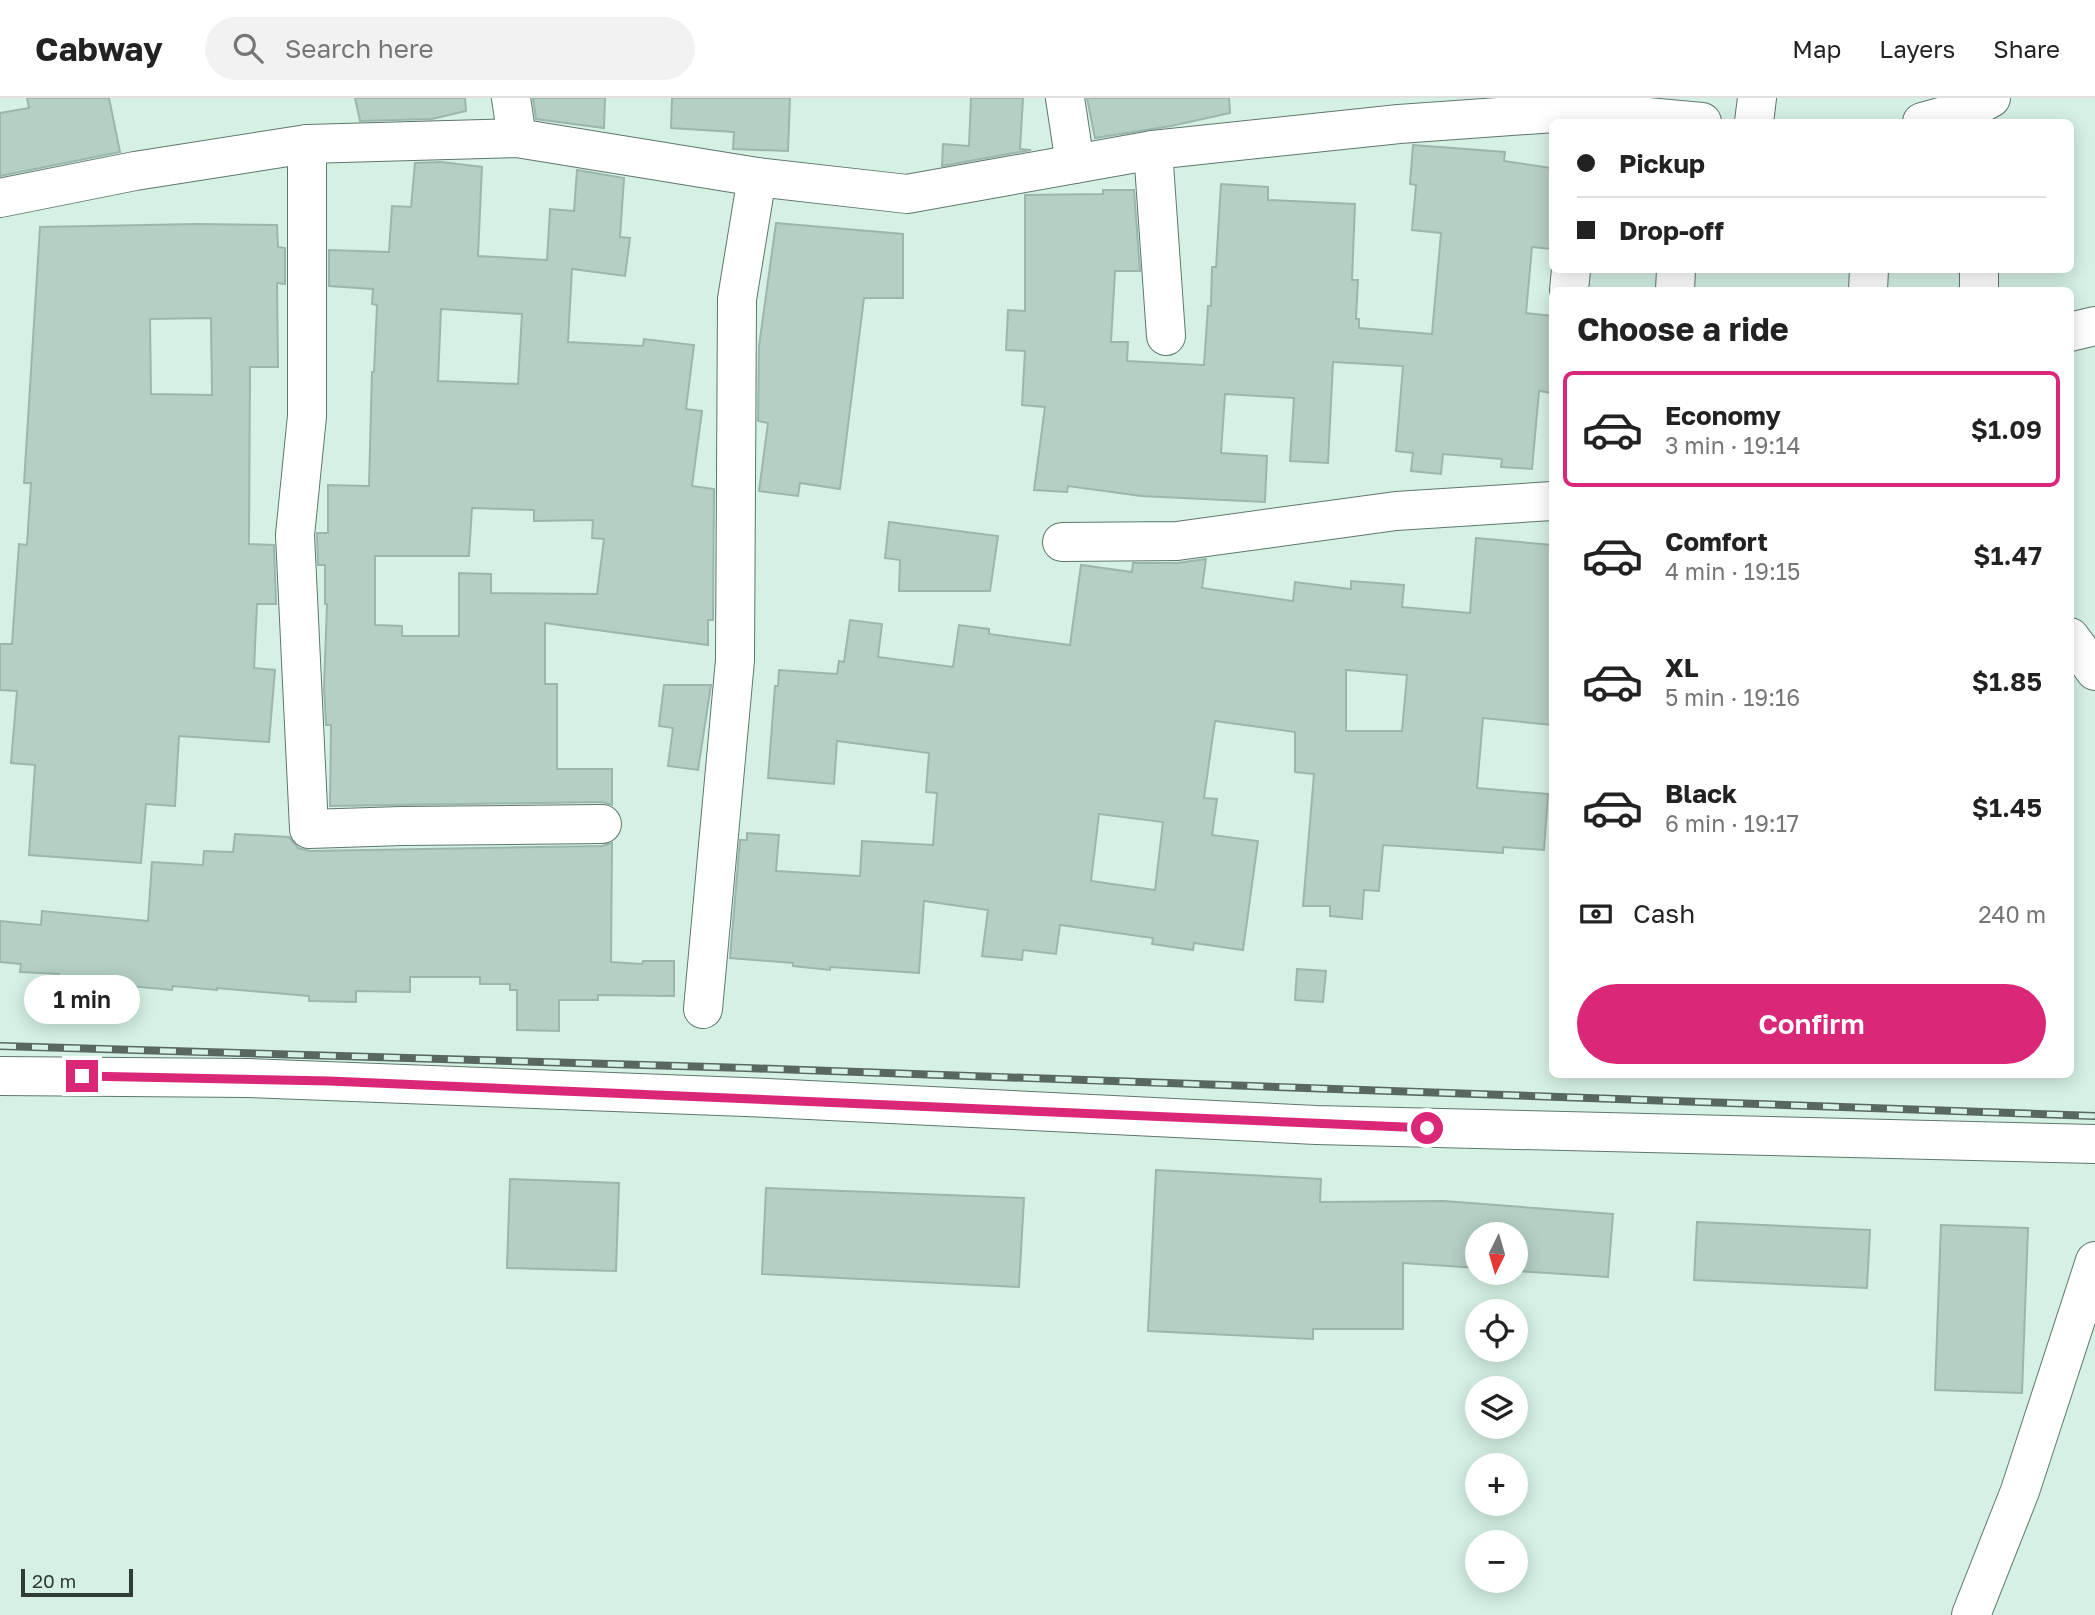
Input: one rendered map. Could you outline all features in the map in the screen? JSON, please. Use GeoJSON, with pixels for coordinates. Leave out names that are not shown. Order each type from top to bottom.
{"type":"FeatureCollection","features":[{"type":"Feature","properties":{"kind":"street"},"geometry":{"type":"LineString","coordinates":[[511,98],[517,138]]}},
{"type":"Feature","properties":{"kind":"street"},"geometry":{"type":"LineString","coordinates":[[1065,98],[1075,164]]}},
{"type":"Feature","properties":{"kind":"street"},"geometry":{"type":"LineString","coordinates":[[1754,119],[1757,98]]}},
{"type":"Feature","properties":{"kind":"street"},"geometry":{"type":"LineString","coordinates":[[1933,119],[1978,107]]}},
{"type":"Feature","properties":{"kind":"street"},"geometry":{"type":"LineString","coordinates":[[0,198],[135,171],[307,144],[517,138],[757,177],[907,194],[1153,150],[1401,111],[1583,110],[1660,119]]}},
{"type":"Feature","properties":{"kind":"street"},"geometry":{"type":"LineString","coordinates":[[307,144],[307,416],[295,535],[310,829],[402,825],[602,824]]}},
{"type":"Feature","properties":{"kind":"street"},"geometry":{"type":"LineString","coordinates":[[1153,150],[1166,336]]}},
{"type":"Feature","properties":{"kind":"street"},"geometry":{"type":"LineString","coordinates":[[703,1009],[736,660],[737,299],[757,177]]}},
{"type":"Feature","properties":{"kind":"street"},"geometry":{"type":"LineString","coordinates":[[2074,331],[2095,326]]}},
{"type":"Feature","properties":{"kind":"street"},"geometry":{"type":"LineString","coordinates":[[1062,542],[1177,541],[1395,511],[1549,501]]}},
{"type":"Feature","properties":{"kind":"street"},"geometry":{"type":"LineString","coordinates":[[2074,642],[2095,671]]}},
{"type":"Feature","properties":{"kind":"street"},"geometry":{"type":"LineString","coordinates":[[0,1076],[247,1078],[754,1098],[1316,1125],[2095,1143]]}},
{"type":"Feature","properties":{"kind":"street"},"geometry":{"type":"LineString","coordinates":[[1971,1615],[2020,1491],[2095,1261]]}},
{"type":"Feature","properties":{"kind":"building"},"geometry":{"type":"Polygon","coordinates":[[[27,98],[109,98],[120,152],[0,176],[0,113],[29,108],[27,98]]]}},
{"type":"Feature","properties":{"kind":"building"},"geometry":{"type":"Polygon","coordinates":[[[355,98],[465,98],[466,111],[432,119],[360,121],[355,98]]]}},
{"type":"Feature","properties":{"kind":"building"},"geometry":{"type":"Polygon","coordinates":[[[533,98],[605,98],[604,128],[536,119],[533,98]]]}},
{"type":"Feature","properties":{"kind":"building"},"geometry":{"type":"Polygon","coordinates":[[[672,98],[790,98],[788,151],[733,149],[734,132],[671,128],[672,98]]]}},
{"type":"Feature","properties":{"kind":"building"},"geometry":{"type":"Polygon","coordinates":[[[971,98],[1023,98],[1020,149],[1031,150],[942,166],[943,144],[969,146],[971,98]]]}},
{"type":"Feature","properties":{"kind":"building"},"geometry":{"type":"Polygon","coordinates":[[[1087,98],[1229,98],[1230,113],[1095,138],[1087,98]]]}},
{"type":"Feature","properties":{"kind":"building"},"geometry":{"type":"Polygon","coordinates":[[[1413,145],[1505,152],[1504,161],[1549,168],[1549,249],[1532,247],[1526,313],[1549,316],[1549,393],[1539,391],[1532,469],[1501,467],[1502,459],[1443,454],[1441,474],[1411,471],[1413,453],[1396,451],[1403,366],[1333,362],[1328,463],[1290,461],[1294,398],[1225,394],[1221,453],[1267,456],[1265,502],[1141,496],[1068,486],[1067,492],[1034,490],[1045,407],[1022,405],[1025,351],[1006,350],[1008,310],[1025,311],[1025,195],[1103,194],[1103,190],[1134,190],[1140,271],[1115,271],[1111,342],[1128,342],[1127,361],[1204,365],[1208,306],[1211,306],[1212,267],[1216,267],[1221,184],[1268,187],[1268,200],[1355,204],[1352,280],[1358,280],[1356,319],[1359,319],[1359,328],[1432,334],[1441,233],[1412,230],[1416,185],[1410,184],[1413,145]]]}},
{"type":"Feature","properties":{"kind":"building"},"geometry":{"type":"Polygon","coordinates":[[[441,162],[482,167],[478,256],[547,260],[550,209],[574,211],[577,170],[624,178],[620,237],[630,238],[625,276],[572,269],[568,342],[643,346],[644,339],[694,345],[686,409],[702,411],[692,486],[714,489],[713,620],[708,620],[708,645],[545,623],[545,684],[557,684],[557,769],[612,769],[612,805],[602,802],[330,806],[331,725],[326,725],[324,688],[327,604],[325,565],[318,565],[317,533],[328,533],[328,485],[369,486],[377,305],[372,304],[373,289],[329,286],[329,250],[389,252],[392,206],[411,207],[415,163],[441,162]],[[441,309],[438,381],[518,384],[522,314],[441,309]],[[472,508],[469,556],[375,556],[375,625],[402,626],[402,636],[459,636],[459,573],[491,574],[491,593],[597,594],[604,539],[592,538],[593,520],[534,521],[534,510],[472,508]]]}},
{"type":"Feature","properties":{"kind":"building"},"geometry":{"type":"Polygon","coordinates":[[[776,223],[903,234],[903,298],[864,298],[840,489],[800,483],[798,496],[759,491],[768,423],[758,421],[759,346],[776,223]]]}},
{"type":"Feature","properties":{"kind":"building"},"geometry":{"type":"Polygon","coordinates":[[[277,225],[278,247],[285,248],[285,284],[277,283],[278,367],[250,367],[249,544],[274,545],[276,604],[257,604],[254,668],[275,670],[269,742],[179,736],[175,806],[146,804],[141,863],[29,855],[35,765],[11,763],[17,691],[0,690],[0,644],[12,644],[19,544],[27,545],[31,483],[24,483],[40,227],[277,225]],[[211,318],[150,319],[151,394],[212,395],[211,318]]]}},
{"type":"Feature","properties":{"kind":"building"},"geometry":{"type":"Polygon","coordinates":[[[889,522],[998,536],[990,591],[899,591],[900,560],[885,558],[889,522]]]}},
{"type":"Feature","properties":{"kind":"building"},"geometry":{"type":"Polygon","coordinates":[[[1476,538],[1549,545],[1549,725],[1483,718],[1477,788],[1548,794],[1544,850],[1503,847],[1503,853],[1383,845],[1379,891],[1364,890],[1362,919],[1330,916],[1330,906],[1303,906],[1314,774],[1295,772],[1295,732],[1215,721],[1204,798],[1217,799],[1212,835],[1258,841],[1243,950],[1194,943],[1193,950],[1152,944],[1153,938],[1060,925],[1056,954],[1023,950],[1022,960],[982,956],[988,910],[924,901],[919,973],[830,967],[830,970],[793,966],[793,963],[730,958],[740,840],[747,840],[747,833],[779,835],[776,871],[860,876],[862,841],[933,845],[937,793],[926,792],[929,753],[837,741],[834,784],[768,778],[775,686],[778,686],[779,670],[837,674],[839,661],[844,662],[850,620],[882,624],[878,657],[953,667],[959,625],[989,629],[989,634],[1070,645],[1081,565],[1132,572],[1133,563],[1177,563],[1206,559],[1202,588],[1293,601],[1295,582],[1351,589],[1351,581],[1404,585],[1402,607],[1470,613],[1476,538]],[[1346,670],[1346,731],[1402,731],[1407,675],[1346,670]],[[1099,814],[1091,881],[1155,890],[1163,822],[1099,814]]]}},
{"type":"Feature","properties":{"kind":"building"},"geometry":{"type":"Polygon","coordinates":[[[664,685],[711,685],[698,770],[668,766],[673,728],[659,726],[664,685]]]}},
{"type":"Feature","properties":{"kind":"building"},"geometry":{"type":"Polygon","coordinates":[[[235,834],[289,837],[298,848],[310,851],[602,846],[612,843],[611,962],[642,964],[643,961],[674,961],[674,996],[598,995],[598,1000],[559,1000],[559,1031],[517,1030],[517,990],[510,990],[510,984],[480,984],[480,977],[410,977],[410,992],[356,991],[356,1002],[309,1001],[309,996],[217,988],[173,986],[172,990],[109,984],[109,989],[58,984],[59,974],[20,972],[21,964],[0,962],[0,921],[41,925],[42,911],[148,921],[152,862],[203,865],[204,851],[233,852],[235,834]]]}},
{"type":"Feature","properties":{"kind":"building"},"geometry":{"type":"Polygon","coordinates":[[[1297,969],[1326,971],[1323,1002],[1295,1000],[1297,969]]]}},
{"type":"Feature","properties":{"kind":"building"},"geometry":{"type":"Polygon","coordinates":[[[1156,1170],[1321,1179],[1320,1202],[1444,1201],[1613,1214],[1608,1277],[1528,1272],[1528,1222],[1465,1222],[1465,1267],[1403,1263],[1403,1329],[1313,1329],[1313,1339],[1148,1331],[1156,1170]]]}},
{"type":"Feature","properties":{"kind":"building"},"geometry":{"type":"Polygon","coordinates":[[[510,1179],[619,1183],[616,1271],[507,1268],[510,1179]]]}},
{"type":"Feature","properties":{"kind":"building"},"geometry":{"type":"Polygon","coordinates":[[[766,1188],[1024,1198],[1019,1287],[762,1274],[766,1188]]]}},
{"type":"Feature","properties":{"kind":"building"},"geometry":{"type":"Polygon","coordinates":[[[1697,1222],[1870,1230],[1867,1288],[1694,1280],[1697,1222]]]}},
{"type":"Feature","properties":{"kind":"building"},"geometry":{"type":"Polygon","coordinates":[[[1941,1225],[2028,1228],[2022,1393],[1935,1390],[1941,1225]]]}},
{"type":"Feature","properties":{"kind":"railway"},"geometry":{"type":"LineString","coordinates":[[0,1046],[746,1068],[2095,1116]]}},
{"type":"Feature","properties":{"kind":"route"},"geometry":{"type":"LineString","coordinates":[[82,1076],[329,1081],[1427,1128]]}}]}
